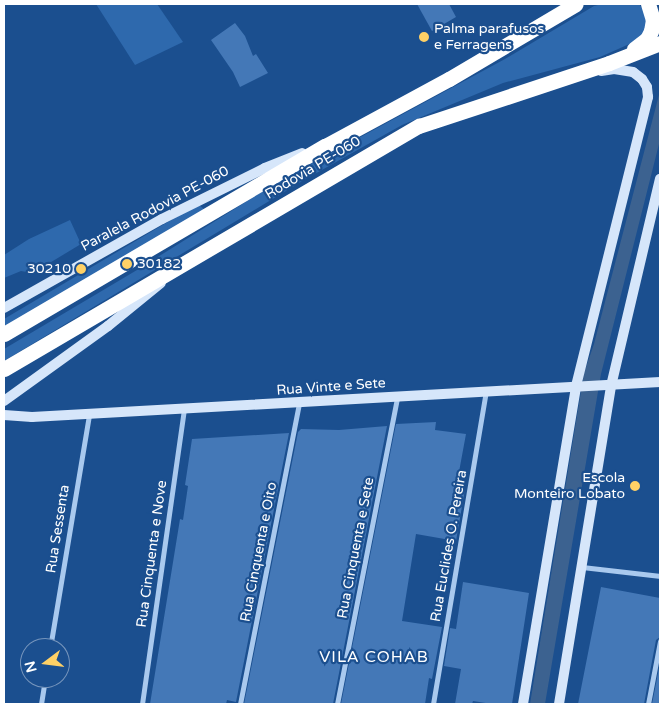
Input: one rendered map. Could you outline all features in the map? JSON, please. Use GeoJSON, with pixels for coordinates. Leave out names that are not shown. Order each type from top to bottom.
{"type":"FeatureCollection","features":[{"type":"Feature","properties":{"kind":"highway","name":"Rodovia PE-060"},"geometry":{"type":"LineString","coordinates":[[4,334],[325,146],[493,53],[576,4]]}},
{"type":"Feature","properties":{"kind":"highway"},"geometry":{"type":"LineString","coordinates":[[608,63],[639,47],[647,39],[654,20],[648,4]]}},
{"type":"Feature","properties":{"kind":"highway","name":"Rodovia PE-060"},"geometry":{"type":"LineString","coordinates":[[4,369],[419,126],[608,63],[660,43]]}},
{"type":"Feature","properties":{"kind":"street"},"geometry":{"type":"LineString","coordinates":[[523,704],[578,386],[648,97],[647,87],[642,78],[633,72],[614,69],[576,74]]}},
{"type":"Feature","properties":{"kind":"street","name":"Paralela Rodovia PE-060"},"geometry":{"type":"LineString","coordinates":[[4,308],[162,219],[279,162],[325,146]]}},
{"type":"Feature","properties":{"kind":"street"},"geometry":{"type":"LineString","coordinates":[[559,704],[582,567],[606,386],[660,179]]}},
{"type":"Feature","properties":{"kind":"street"},"geometry":{"type":"LineString","coordinates":[[4,401],[108,326],[190,260]]}},
{"type":"Feature","properties":{"kind":"street","name":"Rua Vinte e Sete"},"geometry":{"type":"LineString","coordinates":[[4,415],[32,417],[184,408],[299,404],[487,391],[660,382]]}},
{"type":"Feature","properties":{"kind":"street","name":"Rua Euclides O. Pereira"},"geometry":{"type":"LineString","coordinates":[[433,704],[487,391]]}},
{"type":"Feature","properties":{"kind":"street","name":"Rua Cinquenta e Sete"},"geometry":{"type":"LineString","coordinates":[[337,704],[397,397]]}},
{"type":"Feature","properties":{"kind":"street","name":"Rua Cinquenta e Oito"},"geometry":{"type":"LineString","coordinates":[[240,704],[299,404]]}},
{"type":"Feature","properties":{"kind":"street","name":"Rua Cinquenta e Nove"},"geometry":{"type":"LineString","coordinates":[[142,704],[184,408]]}},
{"type":"Feature","properties":{"kind":"street","name":"Rua Sessenta"},"geometry":{"type":"LineString","coordinates":[[52,638],[89,414]]}},
{"type":"Feature","properties":{"kind":"street"},"geometry":{"type":"LineString","coordinates":[[582,567],[660,576]]}},
{"type":"Feature","properties":{"kind":"street"},"geometry":{"type":"LineString","coordinates":[[648,704],[660,641]]}},
{"type":"Feature","properties":{"kind":"street"},"geometry":{"type":"LineString","coordinates":[[41,704],[43,688]]}},
{"type":"Feature","properties":{"kind":"shaded area"},"geometry":{"type":"Polygon","coordinates":[[[96,4],[157,4],[183,42],[135,65],[96,4]]]}},
{"type":"Feature","properties":{"kind":"shaded area"},"geometry":{"type":"Polygon","coordinates":[[[602,4],[639,4],[646,13],[646,30],[634,42],[600,57],[503,83],[402,125],[304,180],[4,361],[4,349],[137,270],[279,181],[505,59],[594,6],[602,4]]]}},
{"type":"Feature","properties":{"kind":"shaded area"},"geometry":{"type":"Polygon","coordinates":[[[660,91],[660,140],[601,374],[545,704],[530,704],[584,373],[594,344],[660,91]]]}},
{"type":"Feature","properties":{"kind":"shaded area"},"geometry":{"type":"Polygon","coordinates":[[[198,204],[206,211],[4,332],[4,319],[198,204]]]}},
{"type":"Feature","properties":{"kind":"shaded area"},"geometry":{"type":"Polygon","coordinates":[[[70,220],[81,244],[33,273],[21,271],[4,278],[4,255],[29,239],[70,220]]]}},
{"type":"Feature","properties":{"kind":"building"},"geometry":{"type":"Polygon","coordinates":[[[417,4],[449,4],[456,17],[432,31],[417,4]]]}},
{"type":"Feature","properties":{"kind":"building"},"geometry":{"type":"Polygon","coordinates":[[[235,23],[245,36],[253,56],[256,54],[268,73],[240,87],[233,72],[211,40],[235,23]]]}},
{"type":"Feature","properties":{"kind":"building"},"geometry":{"type":"Polygon","coordinates":[[[436,422],[435,430],[466,434],[456,488],[465,489],[456,541],[416,534],[402,621],[442,627],[432,679],[429,678],[425,704],[341,704],[396,424],[436,422]]]}},
{"type":"Feature","properties":{"kind":"building"},"geometry":{"type":"Polygon","coordinates":[[[387,426],[333,704],[244,704],[298,432],[301,429],[339,430],[387,426]]]}},
{"type":"Feature","properties":{"kind":"building"},"geometry":{"type":"Polygon","coordinates":[[[289,433],[236,702],[227,700],[226,704],[150,704],[180,519],[183,520],[188,486],[185,485],[192,439],[289,433]]]}},
{"type":"Feature","properties":{"kind":"building"},"geometry":{"type":"Polygon","coordinates":[[[463,582],[529,593],[512,704],[492,704],[473,701],[472,704],[455,704],[461,669],[444,666],[450,628],[456,629],[463,582]]]}},
{"type":"Feature","properties":{"kind":"building"},"geometry":{"type":"Polygon","coordinates":[[[601,587],[660,598],[660,637],[656,640],[644,704],[578,704],[601,587]]]}},
{"type":"Feature","properties":{"kind":"building"},"geometry":{"type":"Polygon","coordinates":[[[660,663],[660,704],[652,704],[660,663]]]}},
{"type":"Feature","properties":{"kind":"place","name":"Palma parafusos e Ferragens"},"geometry":{"type":"Point","coordinates":[424,37]}},
{"type":"Feature","properties":{"kind":"place","name":"30182"},"geometry":{"type":"Point","coordinates":[127,264]}},
{"type":"Feature","properties":{"kind":"place","name":"30210"},"geometry":{"type":"Point","coordinates":[81,269]}},
{"type":"Feature","properties":{"kind":"place","name":"Escola Monteiro Lobato"},"geometry":{"type":"Point","coordinates":[635,486]}},
{"type":"Feature","properties":{"kind":"district","name":"VILA COHAB"},"geometry":{"type":"Point","coordinates":[374,657]}}]}
